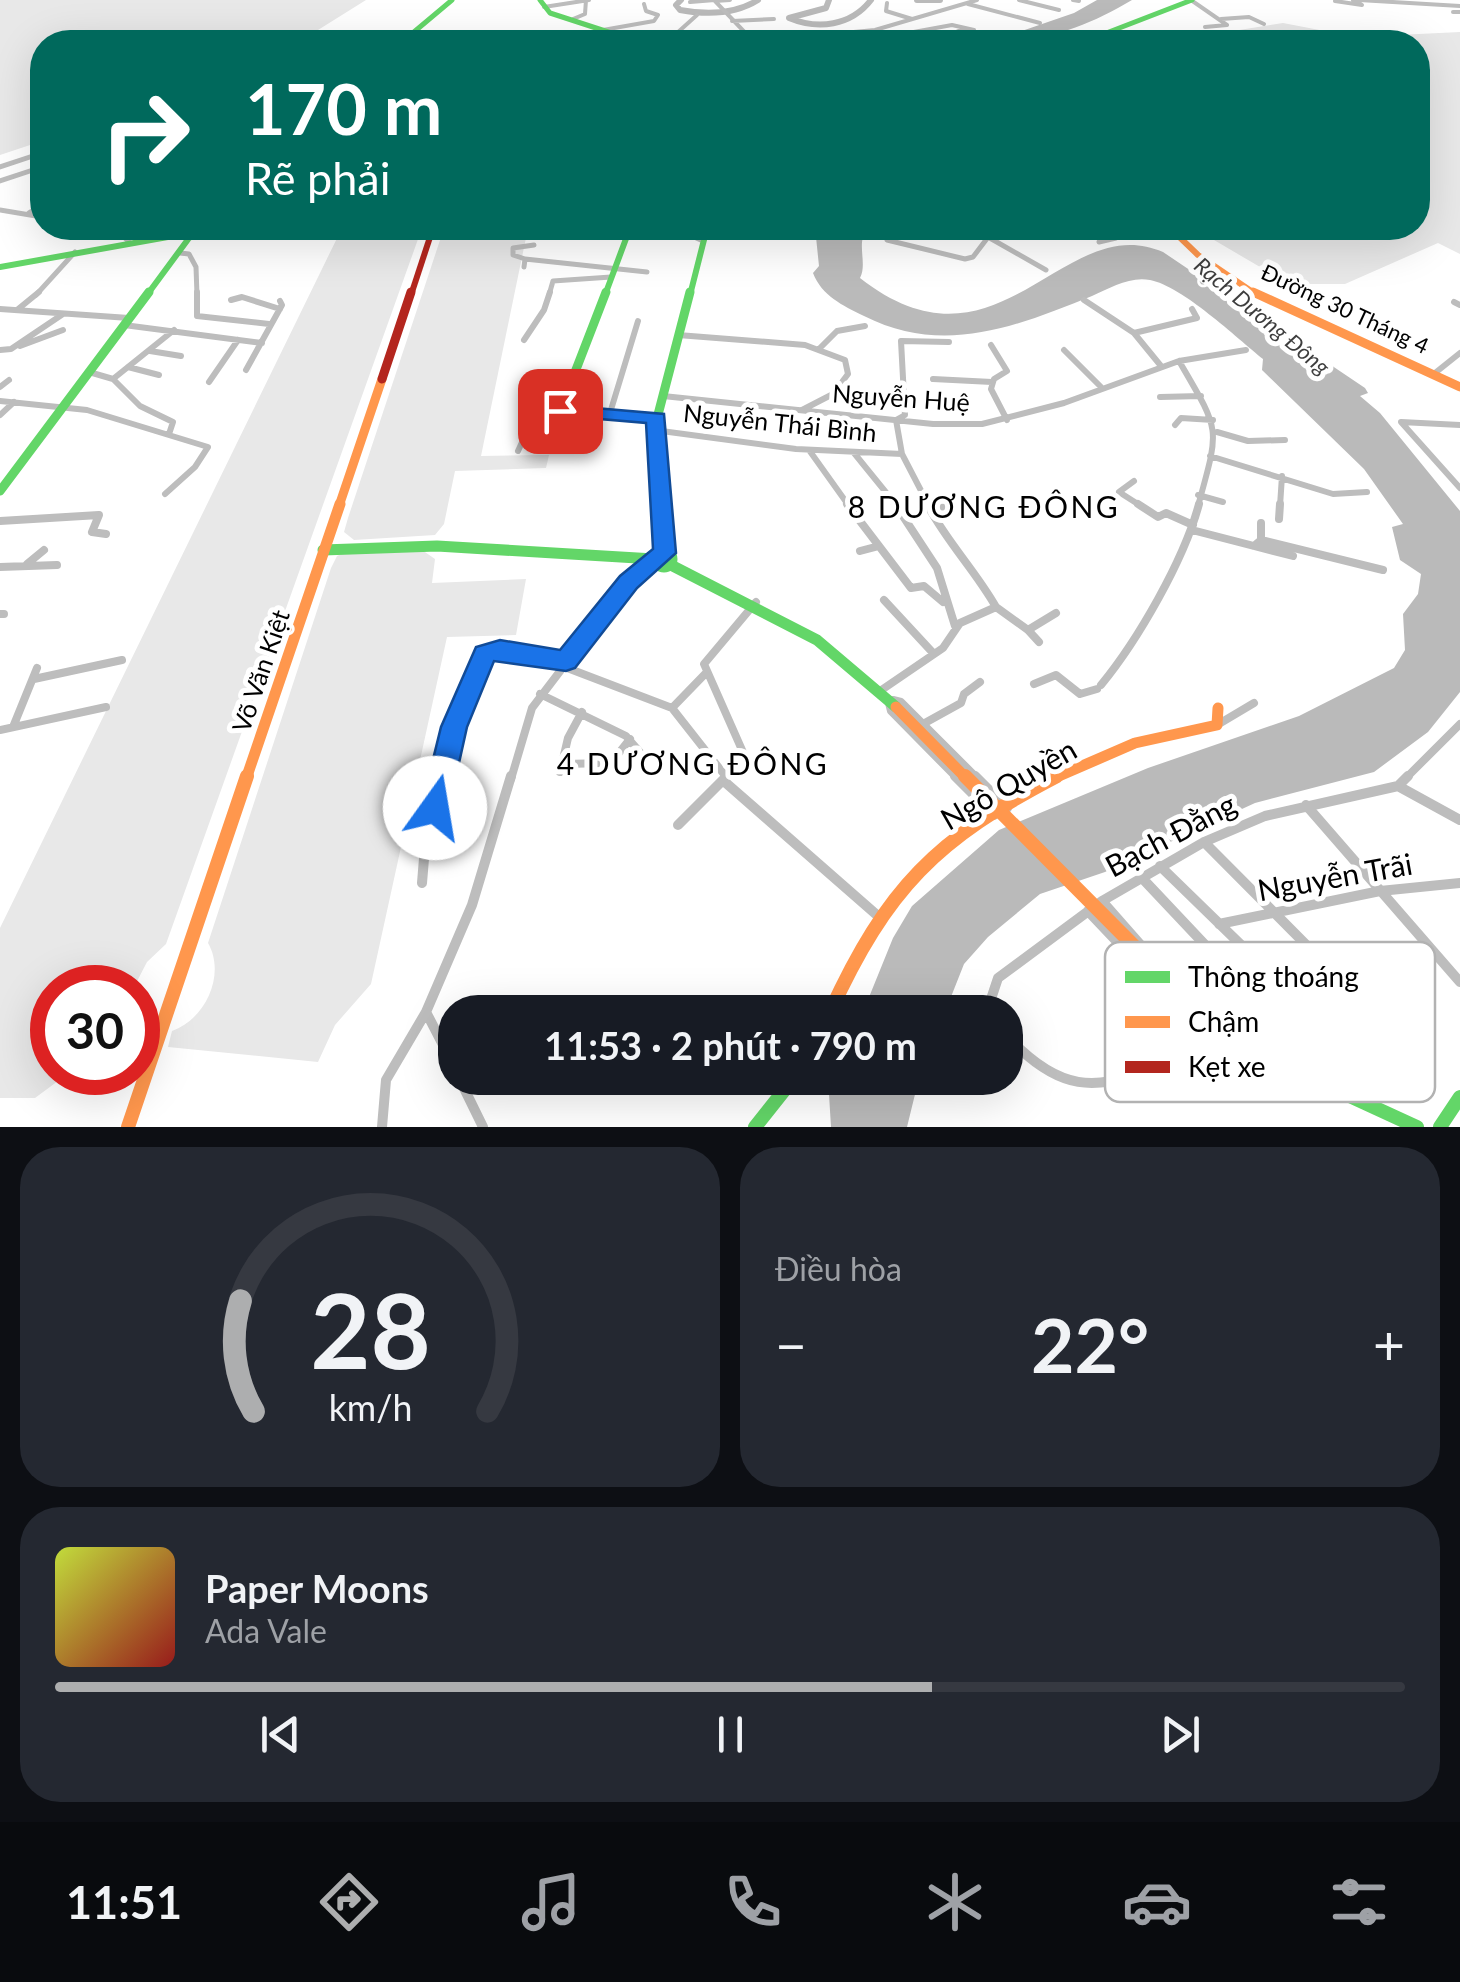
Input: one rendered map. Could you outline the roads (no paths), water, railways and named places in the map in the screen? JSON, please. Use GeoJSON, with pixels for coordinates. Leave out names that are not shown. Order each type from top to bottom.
{"type":"FeatureCollection","features":[{"type":"Feature","properties":{"kind":"street"},"geometry":{"type":"LineString","coordinates":[[415,30],[452,0]]}},
{"type":"Feature","properties":{"kind":"street"},"geometry":{"type":"LineString","coordinates":[[542,4],[588,0],[585,14],[574,18]]}},
{"type":"Feature","properties":{"kind":"street"},"geometry":{"type":"LineString","coordinates":[[542,4],[603,30],[654,21],[658,16],[646,11],[642,2],[649,0]]}},
{"type":"Feature","properties":{"kind":"street"},"geometry":{"type":"LineString","coordinates":[[690,2],[730,0]]}},
{"type":"Feature","properties":{"kind":"street"},"geometry":{"type":"LineString","coordinates":[[873,30],[977,0]]}},
{"type":"Feature","properties":{"kind":"street"},"geometry":{"type":"LineString","coordinates":[[1019,0],[1059,10]]}},
{"type":"Feature","properties":{"kind":"street"},"geometry":{"type":"LineString","coordinates":[[1107,30],[1189,0],[1206,6],[1204,13],[1227,26],[1206,27]]}},
{"type":"Feature","properties":{"kind":"street"},"geometry":{"type":"LineString","coordinates":[[1335,1],[1362,6],[1356,0]]}},
{"type":"Feature","properties":{"kind":"street"},"geometry":{"type":"LineString","coordinates":[[1356,0],[1449,3],[1458,12]]}},
{"type":"Feature","properties":{"kind":"street"},"geometry":{"type":"LineString","coordinates":[[715,1],[740,30]]}},
{"type":"Feature","properties":{"kind":"street"},"geometry":{"type":"LineString","coordinates":[[887,3],[886,11],[912,19]]}},
{"type":"Feature","properties":{"kind":"street"},"geometry":{"type":"LineString","coordinates":[[965,3],[1040,23]]}},
{"type":"Feature","properties":{"kind":"street"},"geometry":{"type":"LineString","coordinates":[[680,30],[697,15]]}},
{"type":"Feature","properties":{"kind":"street"},"geometry":{"type":"LineString","coordinates":[[1221,20],[1248,17],[1264,24]]}},
{"type":"Feature","properties":{"kind":"street"},"geometry":{"type":"LineString","coordinates":[[732,21],[774,19]]}},
{"type":"Feature","properties":{"kind":"street"},"geometry":{"type":"LineString","coordinates":[[929,30],[952,25],[969,30]]}},
{"type":"Feature","properties":{"kind":"street"},"geometry":{"type":"LineString","coordinates":[[960,30],[965,28]]}},
{"type":"Feature","properties":{"kind":"street"},"geometry":{"type":"LineString","coordinates":[[0,167],[30,157]]}},
{"type":"Feature","properties":{"kind":"street"},"geometry":{"type":"LineString","coordinates":[[0,181],[30,172]]}},
{"type":"Feature","properties":{"kind":"street"},"geometry":{"type":"LineString","coordinates":[[0,210],[29,213]]}},
{"type":"Feature","properties":{"kind":"street"},"geometry":{"type":"LineString","coordinates":[[127,240],[130,243]]}},
{"type":"Feature","properties":{"kind":"street"},"geometry":{"type":"LineString","coordinates":[[0,267],[145,240]]}},
{"type":"Feature","properties":{"kind":"street"},"geometry":{"type":"LineString","coordinates":[[0,491],[191,240]]}},
{"type":"Feature","properties":{"kind":"street","name":"Võ Văn Kiệt"},"geometry":{"type":"LineString","coordinates":[[128,1127],[430,240]]}},
{"type":"Feature","properties":{"kind":"street"},"geometry":{"type":"LineString","coordinates":[[560,411],[625,240]]}},
{"type":"Feature","properties":{"kind":"street"},"geometry":{"type":"LineString","coordinates":[[663,559],[656,424],[703,242],[699,240]]}},
{"type":"Feature","properties":{"kind":"street"},"geometry":{"type":"LineString","coordinates":[[887,240],[965,259],[972,257],[986,240]]}},
{"type":"Feature","properties":{"kind":"street"},"geometry":{"type":"LineString","coordinates":[[993,240],[1046,270]]}},
{"type":"Feature","properties":{"kind":"street"},"geometry":{"type":"LineString","coordinates":[[1099,242],[1108,240]]}},
{"type":"Feature","properties":{"kind":"street","name":"Đường 30 Tháng 4"},"geometry":{"type":"LineString","coordinates":[[1179,240],[1185,248],[1238,282],[1460,386]]}},
{"type":"Feature","properties":{"kind":"street"},"geometry":{"type":"LineString","coordinates":[[534,246],[512,248],[513,255],[524,263],[612,273]]}},
{"type":"Feature","properties":{"kind":"street"},"geometry":{"type":"LineString","coordinates":[[17,310],[54,280],[75,252]]}},
{"type":"Feature","properties":{"kind":"street"},"geometry":{"type":"LineString","coordinates":[[180,253],[189,254],[196,267],[197,316],[269,324]]}},
{"type":"Feature","properties":{"kind":"street"},"geometry":{"type":"LineString","coordinates":[[524,340],[547,304],[553,281],[647,272]]}},
{"type":"Feature","properties":{"kind":"street"},"geometry":{"type":"LineString","coordinates":[[231,300],[242,297],[252,304],[280,305],[246,370]]}},
{"type":"Feature","properties":{"kind":"street"},"geometry":{"type":"LineString","coordinates":[[1084,300],[1134,333],[1162,366]]}},
{"type":"Feature","properties":{"kind":"street"},"geometry":{"type":"LineString","coordinates":[[0,308],[126,322],[262,344]]}},
{"type":"Feature","properties":{"kind":"street"},"geometry":{"type":"LineString","coordinates":[[1134,333],[1196,318],[1192,308]]}},
{"type":"Feature","properties":{"kind":"street"},"geometry":{"type":"LineString","coordinates":[[0,350],[64,332],[60,316]]}},
{"type":"Feature","properties":{"kind":"street"},"geometry":{"type":"LineString","coordinates":[[10,349],[60,316]]}},
{"type":"Feature","properties":{"kind":"street"},"geometry":{"type":"LineString","coordinates":[[610,413],[638,322]]}},
{"type":"Feature","properties":{"kind":"street"},"geometry":{"type":"LineString","coordinates":[[820,348],[837,331],[865,326]]}},
{"type":"Feature","properties":{"kind":"street"},"geometry":{"type":"LineString","coordinates":[[113,379],[174,330]]}},
{"type":"Feature","properties":{"kind":"street"},"geometry":{"type":"LineString","coordinates":[[678,335],[820,348],[845,360],[848,374],[833,394],[801,410]]}},
{"type":"Feature","properties":{"kind":"street"},"geometry":{"type":"LineString","coordinates":[[209,382],[238,340]]}},
{"type":"Feature","properties":{"kind":"street","name":"Nguyễn Thái Bình"},"geometry":{"type":"LineString","coordinates":[[949,342],[901,341],[904,416],[896,420],[902,454],[947,541],[970,564],[996,607]]}},
{"type":"Feature","properties":{"kind":"street"},"geometry":{"type":"LineString","coordinates":[[933,380],[992,382],[1007,371],[991,345]]}},
{"type":"Feature","properties":{"kind":"street"},"geometry":{"type":"LineString","coordinates":[[1064,350],[1101,388]]}},
{"type":"Feature","properties":{"kind":"street","name":"Nguyễn Huệ"},"geometry":{"type":"LineString","coordinates":[[663,396],[972,425],[1008,420],[1179,361],[1246,350]]}},
{"type":"Feature","properties":{"kind":"street"},"geometry":{"type":"LineString","coordinates":[[150,351],[181,356]]}},
{"type":"Feature","properties":{"kind":"street"},"geometry":{"type":"LineString","coordinates":[[1435,373],[1460,353]]}},
{"type":"Feature","properties":{"kind":"street"},"geometry":{"type":"LineString","coordinates":[[1034,684],[1056,675],[1080,694],[1099,687],[1118,664],[1192,528],[1218,432],[1179,361]]}},
{"type":"Feature","properties":{"kind":"street"},"geometry":{"type":"LineString","coordinates":[[128,367],[159,375]]}},
{"type":"Feature","properties":{"kind":"street"},"geometry":{"type":"LineString","coordinates":[[88,372],[113,379],[140,406],[172,422],[169,434]]}},
{"type":"Feature","properties":{"kind":"street"},"geometry":{"type":"LineString","coordinates":[[0,388],[9,380]]}},
{"type":"Feature","properties":{"kind":"street"},"geometry":{"type":"LineString","coordinates":[[992,382],[993,394],[1008,420]]}},
{"type":"Feature","properties":{"kind":"street"},"geometry":{"type":"LineString","coordinates":[[1160,397],[1201,396]]}},
{"type":"Feature","properties":{"kind":"street"},"geometry":{"type":"LineString","coordinates":[[0,401],[64,406],[208,447],[196,467],[164,494]]}},
{"type":"Feature","properties":{"kind":"street"},"geometry":{"type":"LineString","coordinates":[[0,416],[14,402]]}},
{"type":"Feature","properties":{"kind":"street"},"geometry":{"type":"LineString","coordinates":[[518,451],[537,410],[610,413],[656,424]]}},
{"type":"Feature","properties":{"kind":"street"},"geometry":{"type":"LineString","coordinates":[[1175,425],[1179,418],[1213,420]]}},
{"type":"Feature","properties":{"kind":"street"},"geometry":{"type":"LineString","coordinates":[[1460,425],[1400,422],[1460,488]]}},
{"type":"Feature","properties":{"kind":"street","name":"Nguyễn Thái Bình"},"geometry":{"type":"LineString","coordinates":[[656,424],[808,450],[902,454]]}},
{"type":"Feature","properties":{"kind":"street"},"geometry":{"type":"LineString","coordinates":[[1218,432],[1248,441],[1285,440]]}},
{"type":"Feature","properties":{"kind":"street"},"geometry":{"type":"LineString","coordinates":[[808,450],[911,588],[924,586],[943,602],[955,626]]}},
{"type":"Feature","properties":{"kind":"street"},"geometry":{"type":"LineString","coordinates":[[853,452],[886,488],[927,554],[943,584],[943,602]]}},
{"type":"Feature","properties":{"kind":"street"},"geometry":{"type":"LineString","coordinates":[[1210,456],[1334,494],[1367,492]]}},
{"type":"Feature","properties":{"kind":"street"},"geometry":{"type":"LineString","coordinates":[[1279,519],[1282,476]]}},
{"type":"Feature","properties":{"kind":"street"},"geometry":{"type":"LineString","coordinates":[[1134,481],[1119,492],[1158,517],[1166,512],[1192,528],[1383,570]]}},
{"type":"Feature","properties":{"kind":"street"},"geometry":{"type":"LineString","coordinates":[[1198,495],[1223,502]]}},
{"type":"Feature","properties":{"kind":"street"},"geometry":{"type":"LineString","coordinates":[[930,508],[959,507]]}},
{"type":"Feature","properties":{"kind":"street"},"geometry":{"type":"LineString","coordinates":[[0,522],[99,515],[92,532],[106,534]]}},
{"type":"Feature","properties":{"kind":"street"},"geometry":{"type":"LineString","coordinates":[[1258,543],[1261,523]]}},
{"type":"Feature","properties":{"kind":"street"},"geometry":{"type":"LineString","coordinates":[[1258,543],[1293,556]]}},
{"type":"Feature","properties":{"kind":"street"},"geometry":{"type":"LineString","coordinates":[[323,550],[437,546],[663,559],[756,602],[827,647],[888,699],[1130,942]]}},
{"type":"Feature","properties":{"kind":"street"},"geometry":{"type":"LineString","coordinates":[[860,551],[878,546]]}},
{"type":"Feature","properties":{"kind":"street"},"geometry":{"type":"LineString","coordinates":[[22,566],[44,550]]}},
{"type":"Feature","properties":{"kind":"street"},"geometry":{"type":"LineString","coordinates":[[382,1127],[378,1105],[382,1082],[426,1012],[472,905],[528,719],[540,694],[628,582],[663,559]]}},
{"type":"Feature","properties":{"kind":"street"},"geometry":{"type":"LineString","coordinates":[[0,567],[57,565]]}},
{"type":"Feature","properties":{"kind":"street"},"geometry":{"type":"LineString","coordinates":[[884,600],[934,654]]}},
{"type":"Feature","properties":{"kind":"street"},"geometry":{"type":"LineString","coordinates":[[678,824],[690,808],[726,783],[736,764],[746,759],[730,729],[724,703],[704,674],[704,664],[756,602]]}},
{"type":"Feature","properties":{"kind":"street"},"geometry":{"type":"LineString","coordinates":[[888,699],[934,654],[955,626],[996,607],[1039,642]]}},
{"type":"Feature","properties":{"kind":"street"},"geometry":{"type":"LineString","coordinates":[[1028,630],[1056,613]]}},
{"type":"Feature","properties":{"kind":"street"},"geometry":{"type":"LineString","coordinates":[[422,883],[424,845],[449,744],[484,654],[500,650],[564,664],[672,708],[710,760],[726,772],[726,783],[878,916]]}},
{"type":"Feature","properties":{"kind":"street"},"geometry":{"type":"LineString","coordinates":[[34,679],[122,660]]}},
{"type":"Feature","properties":{"kind":"street"},"geometry":{"type":"LineString","coordinates":[[13,727],[37,668]]}},
{"type":"Feature","properties":{"kind":"street"},"geometry":{"type":"LineString","coordinates":[[672,708],[704,674]]}},
{"type":"Feature","properties":{"kind":"street"},"geometry":{"type":"LineString","coordinates":[[923,724],[961,702],[964,694],[980,682]]}},
{"type":"Feature","properties":{"kind":"street"},"geometry":{"type":"LineString","coordinates":[[540,694],[582,712],[630,740],[645,758]]}},
{"type":"Feature","properties":{"kind":"street"},"geometry":{"type":"LineString","coordinates":[[888,699],[901,702],[1007,808]]}},
{"type":"Feature","properties":{"kind":"street"},"geometry":{"type":"LineString","coordinates":[[888,699],[891,711],[994,816]]}},
{"type":"Feature","properties":{"kind":"street"},"geometry":{"type":"LineString","coordinates":[[1217,725],[1254,702]]}},
{"type":"Feature","properties":{"kind":"street"},"geometry":{"type":"LineString","coordinates":[[0,730],[106,707]]}},
{"type":"Feature","properties":{"kind":"street"},"geometry":{"type":"LineString","coordinates":[[1217,725],[1218,708]]}},
{"type":"Feature","properties":{"kind":"street"},"geometry":{"type":"LineString","coordinates":[[582,712],[561,768],[610,763],[630,740]]}},
{"type":"Feature","properties":{"kind":"street"},"geometry":{"type":"LineString","coordinates":[[1460,724],[1398,786],[1460,820]]}},
{"type":"Feature","properties":{"kind":"street","name":"Ngô Quyền"},"geometry":{"type":"LineString","coordinates":[[838,995],[878,916],[907,882],[994,816],[1138,742],[1217,725]]}},
{"type":"Feature","properties":{"kind":"street","name":"Bạch Đằng"},"geometry":{"type":"LineString","coordinates":[[993,995],[998,978],[1088,911],[1204,842],[1265,816],[1398,786]]}},
{"type":"Feature","properties":{"kind":"street"},"geometry":{"type":"LineString","coordinates":[[1306,806],[1424,942]]}},
{"type":"Feature","properties":{"kind":"street"},"geometry":{"type":"LineString","coordinates":[[1204,842],[1300,942]]}},
{"type":"Feature","properties":{"kind":"street"},"geometry":{"type":"LineString","coordinates":[[1160,866],[1238,942]]}},
{"type":"Feature","properties":{"kind":"street"},"geometry":{"type":"LineString","coordinates":[[1142,878],[1203,942]]}},
{"type":"Feature","properties":{"kind":"street","name":"Nguyễn Trãi"},"geometry":{"type":"LineString","coordinates":[[1219,924],[1380,892],[1460,883]]}},
{"type":"Feature","properties":{"kind":"street"},"geometry":{"type":"LineString","coordinates":[[1102,901],[1142,942]]}},
{"type":"Feature","properties":{"kind":"street"},"geometry":{"type":"LineString","coordinates":[[1088,911],[1117,942]]}},
{"type":"Feature","properties":{"kind":"street"},"geometry":{"type":"LineString","coordinates":[[1435,954],[1460,982]]}},
{"type":"Feature","properties":{"kind":"street"},"geometry":{"type":"LineString","coordinates":[[426,1012],[438,1036]]}},
{"type":"Feature","properties":{"kind":"street"},"geometry":{"type":"LineString","coordinates":[[1023,1053],[1049,1080],[1081,1093],[1105,1088]]}},
{"type":"Feature","properties":{"kind":"street"},"geometry":{"type":"LineString","coordinates":[[467,1095],[479,1125]]}},
{"type":"Feature","properties":{"kind":"street"},"geometry":{"type":"LineString","coordinates":[[755,1127],[780,1095]]}},
{"type":"Feature","properties":{"kind":"street"},"geometry":{"type":"LineString","coordinates":[[1440,1127],[1460,1097]]}},
{"type":"Feature","properties":{"kind":"street"},"geometry":{"type":"LineString","coordinates":[[1369,1102],[1417,1127]]}},
{"type":"Feature","properties":{"kind":"waterway","name":"Rạch Dương Đông"},"geometry":{"type":"LineString","coordinates":[[681,0],[676,5],[680,10],[710,13],[739,9],[758,0]]}},
{"type":"Feature","properties":{"kind":"waterway"},"geometry":{"type":"LineString","coordinates":[[829,0],[826,8],[789,18],[811,24],[833,23],[854,15],[871,0]]}},
{"type":"Feature","properties":{"kind":"waterway","name":"Rạch Dương Đông"},"geometry":{"type":"LineString","coordinates":[[917,0],[940,0]]}},
{"type":"Feature","properties":{"kind":"district","name":"8 DƯƠNG ĐÔNG"},"geometry":{"type":"Point","coordinates":[984,508]}},
{"type":"Feature","properties":{"kind":"district","name":"4 DƯƠNG ĐÔNG"},"geometry":{"type":"Point","coordinates":[693,765]}}]}
